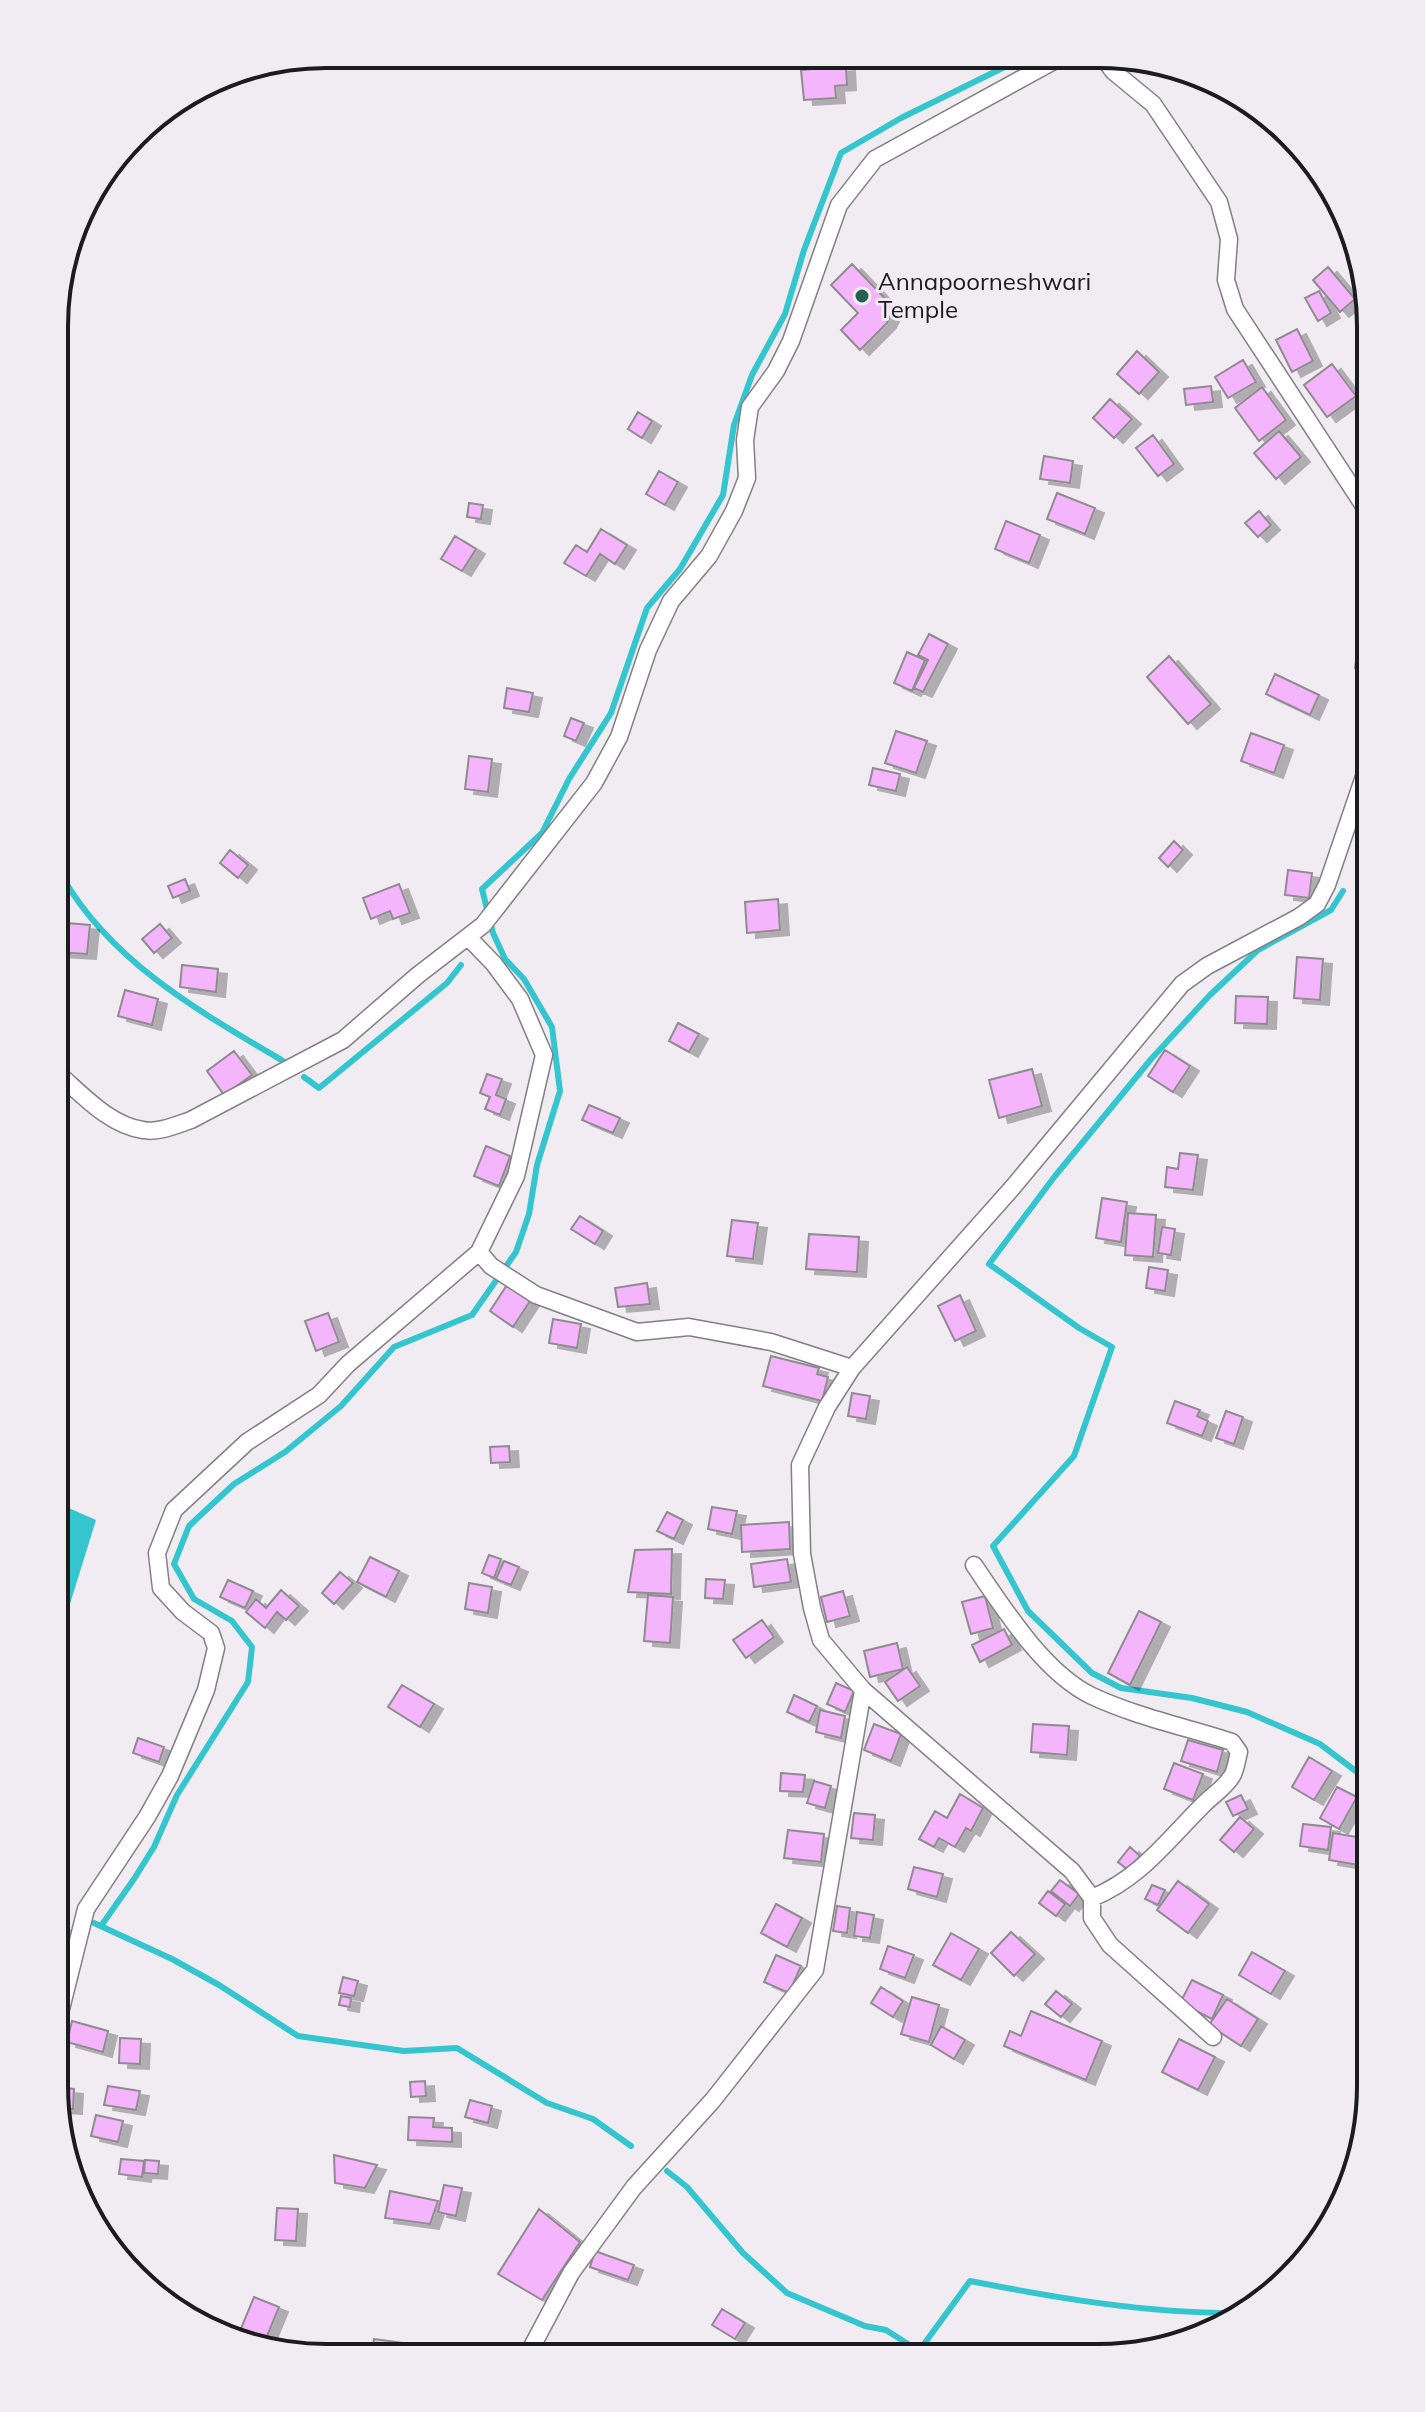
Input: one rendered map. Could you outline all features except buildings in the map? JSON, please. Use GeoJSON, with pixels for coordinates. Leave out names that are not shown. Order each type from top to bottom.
{"type":"FeatureCollection","features":[{"type":"Feature","properties":{"kind":"street"},"geometry":{"type":"LineString","coordinates":[[68,1082],[119,1122],[143,1130],[168,1128],[191,1120],[343,1040],[418,975],[483,925],[594,783],[619,737],[648,650],[671,601],[709,556],[734,511],[747,478],[745,440],[750,407],[776,371],[791,341],[839,205],[875,159],[1041,68]]}},
{"type":"Feature","properties":{"kind":"street"},"geometry":{"type":"LineString","coordinates":[[1111,69],[1153,104],[1219,202],[1229,239],[1226,280],[1235,309],[1357,495]]}},
{"type":"Feature","properties":{"kind":"street"},"geometry":{"type":"LineString","coordinates":[[1213,2037],[1110,1945],[1092,1918],[1092,1898],[1072,1871],[863,1690],[821,1640],[802,1554],[800,1465],[827,1407],[852,1368],[1013,1187],[1182,984],[1207,966],[1299,917],[1317,904],[1327,885],[1357,798]]}},
{"type":"Feature","properties":{"kind":"street"},"geometry":{"type":"LineString","coordinates":[[68,1981],[86,1909],[147,1817],[170,1776],[206,1690],[216,1648],[211,1633],[183,1612],[161,1588],[157,1553],[174,1510],[247,1442],[319,1395],[348,1364],[479,1252],[516,1176],[544,1055],[520,999],[494,964],[468,937]]}},
{"type":"Feature","properties":{"kind":"street"},"geometry":{"type":"LineString","coordinates":[[479,1252],[491,1266],[536,1295],[637,1332],[689,1327],[771,1342],[852,1368]]}},
{"type":"Feature","properties":{"kind":"street"},"geometry":{"type":"LineString","coordinates":[[974,1565],[1004,1609],[1058,1673],[1090,1695],[1134,1713],[1232,1742],[1239,1752],[1232,1776],[1168,1844],[1132,1877],[1092,1898]]}},
{"type":"Feature","properties":{"kind":"street"},"geometry":{"type":"LineString","coordinates":[[533,2344],[571,2273],[634,2187],[713,2100],[815,1970],[863,1690]]}},
{"type":"Feature","properties":{"kind":"water"},"geometry":{"type":"Polygon","coordinates":[[[68,1508],[96,1520],[68,1610],[68,1508]]]}},
{"type":"Feature","properties":{"kind":"waterway"},"geometry":{"type":"LineString","coordinates":[[101,1926],[154,1847],[177,1795],[248,1682],[252,1647],[232,1621],[194,1599],[174,1564],[189,1526],[234,1484],[285,1452],[341,1406],[394,1347],[472,1315],[516,1252],[529,1214],[537,1165],[560,1091],[552,1027],[524,979],[505,959],[493,933],[482,889],[542,833],[569,779],[611,713],[647,608],[680,569],[723,495],[734,425],[752,375],[785,314],[804,250],[841,153],[901,118],[1003,68]]}},
{"type":"Feature","properties":{"kind":"waterway"},"geometry":{"type":"LineString","coordinates":[[68,886],[83,909],[133,961],[191,1005],[285,1062]]}},
{"type":"Feature","properties":{"kind":"waterway"},"geometry":{"type":"LineString","coordinates":[[1343,891],[1331,910],[1258,950],[1210,995],[1152,1058],[1055,1176],[989,1264],[1079,1328],[1112,1347],[1074,1456],[993,1546],[1028,1611],[1092,1673],[1121,1688],[1192,1698],[1247,1712],[1320,1744],[1356,1771]]}},
{"type":"Feature","properties":{"kind":"waterway"},"geometry":{"type":"LineString","coordinates":[[304,1077],[319,1088],[447,983],[461,965]]}},
{"type":"Feature","properties":{"kind":"waterway"},"geometry":{"type":"LineString","coordinates":[[94,1923],[172,1959],[219,1985],[298,2036],[404,2051],[457,2048],[547,2103],[593,2119],[631,2146]]}},
{"type":"Feature","properties":{"kind":"waterway"},"geometry":{"type":"LineString","coordinates":[[667,2171],[687,2187],[743,2253],[787,2293],[865,2326],[886,2330],[908,2344]]}},
{"type":"Feature","properties":{"kind":"waterway"},"geometry":{"type":"LineString","coordinates":[[924,2344],[970,2281],[1101,2303],[1221,2313]]}},
{"type":"Feature","properties":{"kind":"place","name":"Annapoorneshwari Temple"},"geometry":{"type":"Point","coordinates":[862,296]}}]}
